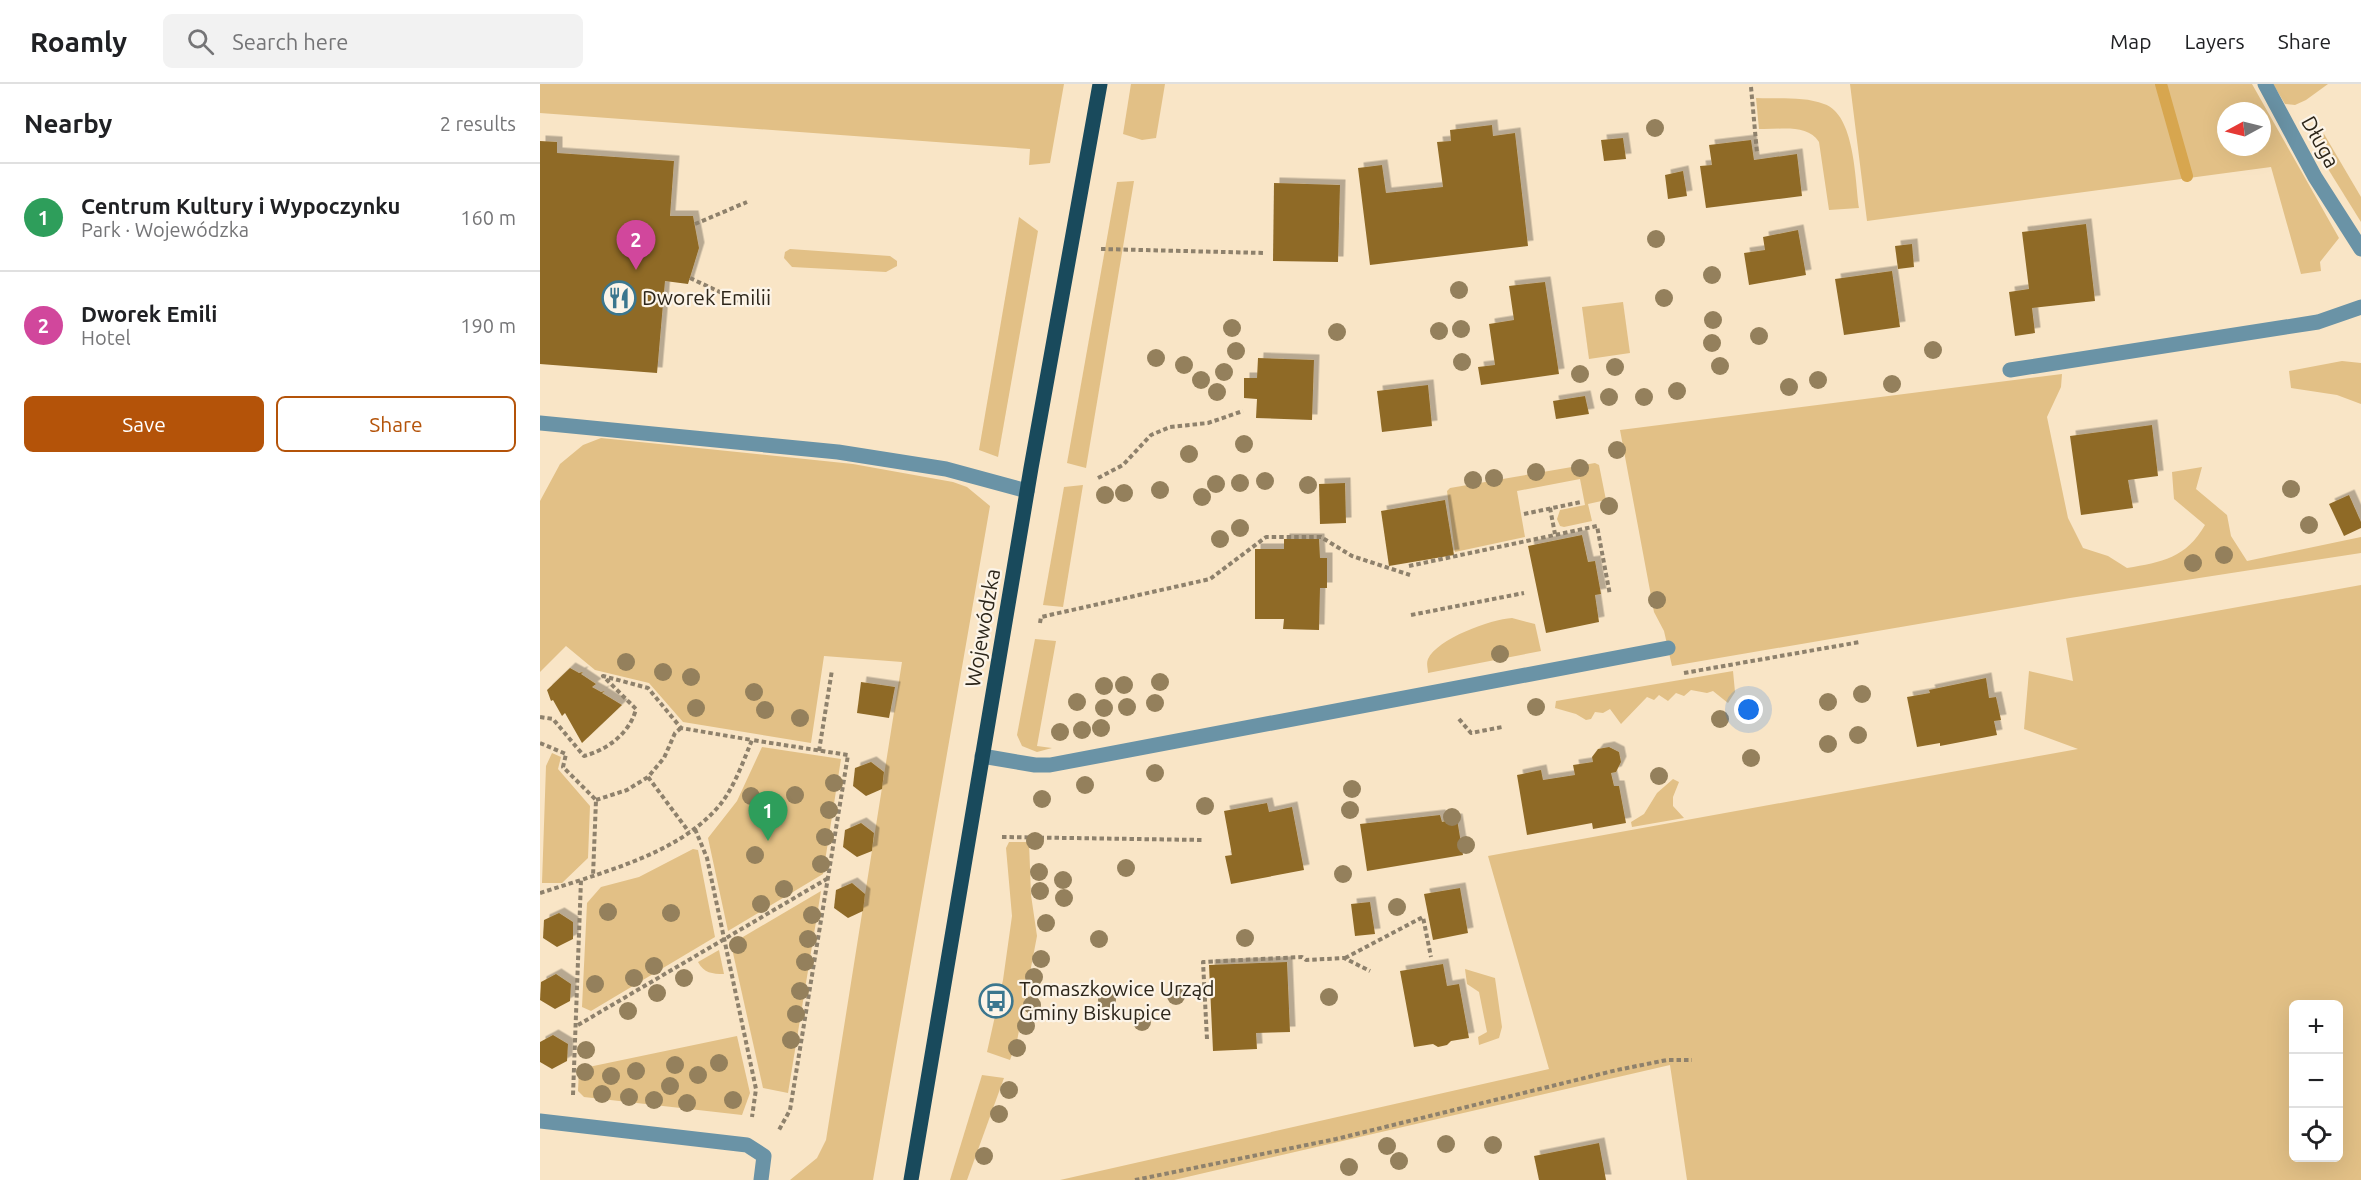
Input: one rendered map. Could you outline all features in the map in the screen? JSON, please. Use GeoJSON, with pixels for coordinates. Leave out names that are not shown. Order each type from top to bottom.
{"type":"FeatureCollection","features":[{"type":"Feature","properties":{"kind":"main road","name":"Wojewódzka"},"geometry":{"type":"LineString","coordinates":[[911,1180],[1027,491],[1100,84]]}},
{"type":"Feature","properties":{"kind":"street","name":"Długa"},"geometry":{"type":"LineString","coordinates":[[2265,84],[2315,177],[2361,249]]}},
{"type":"Feature","properties":{"kind":"street"},"geometry":{"type":"LineString","coordinates":[[2010,370],[2318,322],[2361,307]]}},
{"type":"Feature","properties":{"kind":"street"},"geometry":{"type":"LineString","coordinates":[[540,423],[838,452],[946,469],[1027,491]]}},
{"type":"Feature","properties":{"kind":"street"},"geometry":{"type":"LineString","coordinates":[[982,756],[1035,765],[1050,765],[1668,648]]}},
{"type":"Feature","properties":{"kind":"street"},"geometry":{"type":"LineString","coordinates":[[540,1121],[747,1145],[765,1156],[761,1180]]}},
{"type":"Feature","properties":{"kind":"path"},"geometry":{"type":"LineString","coordinates":[[1751,87],[1757,153]]}},
{"type":"Feature","properties":{"kind":"path"},"geometry":{"type":"LineString","coordinates":[[695,224],[747,202]]}},
{"type":"Feature","properties":{"kind":"path"},"geometry":{"type":"LineString","coordinates":[[1123,250],[1265,253]]}},
{"type":"Feature","properties":{"kind":"path"},"geometry":{"type":"LineString","coordinates":[[690,278],[739,301]]}},
{"type":"Feature","properties":{"kind":"path"},"geometry":{"type":"LineString","coordinates":[[1098,478],[1123,465],[1151,435],[1170,427],[1208,423],[1243,411]]}},
{"type":"Feature","properties":{"kind":"path"},"geometry":{"type":"LineString","coordinates":[[1524,514],[1581,502]]}},
{"type":"Feature","properties":{"kind":"path"},"geometry":{"type":"LineString","coordinates":[[1550,508],[1555,534]]}},
{"type":"Feature","properties":{"kind":"path"},"geometry":{"type":"LineString","coordinates":[[1409,566],[1526,543],[1531,538],[1597,526],[1610,595]]}},
{"type":"Feature","properties":{"kind":"path"},"geometry":{"type":"LineString","coordinates":[[1040,623],[1041,617],[1210,579],[1266,537],[1321,537],[1352,556],[1410,575]]}},
{"type":"Feature","properties":{"kind":"path"},"geometry":{"type":"LineString","coordinates":[[1411,615],[1524,593]]}},
{"type":"Feature","properties":{"kind":"path"},"geometry":{"type":"LineString","coordinates":[[819,751],[832,670]]}},
{"type":"Feature","properties":{"kind":"path"},"geometry":{"type":"LineString","coordinates":[[540,717],[553,719],[584,756],[600,752],[633,721],[636,710],[603,676],[648,688],[681,728],[848,755],[830,877],[790,1110],[765,1156]]}},
{"type":"Feature","properties":{"kind":"path"},"geometry":{"type":"LineString","coordinates":[[1458,718],[1471,733],[1502,727]]}},
{"type":"Feature","properties":{"kind":"path"},"geometry":{"type":"LineString","coordinates":[[596,800],[627,790],[648,777],[664,758],[675,733],[681,728]]}},
{"type":"Feature","properties":{"kind":"path"},"geometry":{"type":"LineString","coordinates":[[540,893],[593,876],[665,848],[695,829],[719,806],[752,740]]}},
{"type":"Feature","properties":{"kind":"path"},"geometry":{"type":"LineString","coordinates":[[540,743],[566,754],[563,767],[596,800],[593,876]]}},
{"type":"Feature","properties":{"kind":"path"},"geometry":{"type":"LineString","coordinates":[[648,777],[689,832]]}},
{"type":"Feature","properties":{"kind":"path"},"geometry":{"type":"LineString","coordinates":[[695,829],[707,858],[722,941],[756,1089],[747,1145]]}},
{"type":"Feature","properties":{"kind":"path"},"geometry":{"type":"LineString","coordinates":[[1002,837],[1203,840]]}},
{"type":"Feature","properties":{"kind":"path"},"geometry":{"type":"LineString","coordinates":[[577,1025],[830,877]]}},
{"type":"Feature","properties":{"kind":"path"},"geometry":{"type":"LineString","coordinates":[[571,1123],[577,1025],[581,880]]}},
{"type":"Feature","properties":{"kind":"path"},"geometry":{"type":"LineString","coordinates":[[1207,1039],[1203,962],[1302,957],[1306,960],[1344,958],[1423,917],[1431,957]]}},
{"type":"Feature","properties":{"kind":"path"},"geometry":{"type":"LineString","coordinates":[[1344,958],[1370,971]]}},
{"type":"Feature","properties":{"kind":"path"},"geometry":{"type":"LineString","coordinates":[[1135,1180],[1336,1139],[1617,1070],[1667,1060],[1692,1060]]}},
{"type":"Feature","properties":{"kind":"shaded area"},"geometry":{"type":"Polygon","coordinates":[[[540,84],[1064,84],[1050,163],[1029,165],[1030,149],[540,113],[540,84]]]}},
{"type":"Feature","properties":{"kind":"shaded area"},"geometry":{"type":"Polygon","coordinates":[[[1131,84],[1165,84],[1156,138],[1142,140],[1123,134],[1131,84]]]}},
{"type":"Feature","properties":{"kind":"shaded area"},"geometry":{"type":"Polygon","coordinates":[[[1850,84],[2252,84],[2262,102],[2217,102],[2217,156],[2271,156],[2271,118],[2339,238],[2320,262],[2321,271],[2301,274],[2271,167],[1867,221],[1850,84]]]}},
{"type":"Feature","properties":{"kind":"shaded area"},"geometry":{"type":"Polygon","coordinates":[[[2273,84],[2328,84],[2295,105],[2285,104],[2273,84]]]}},
{"type":"Feature","properties":{"kind":"shaded area"},"geometry":{"type":"Polygon","coordinates":[[[1756,98],[1816,101],[1834,110],[1848,134],[1852,149],[1859,208],[1829,210],[1819,142],[1814,136],[1800,130],[1759,129],[1756,98]]]}},
{"type":"Feature","properties":{"kind":"shaded area"},"geometry":{"type":"Polygon","coordinates":[[[2324,134],[2361,197],[2361,222],[2315,148],[2324,134]]]}},
{"type":"Feature","properties":{"kind":"shaded area"},"geometry":{"type":"Polygon","coordinates":[[[1134,181],[1086,468],[1067,463],[1117,182],[1134,181]]]}},
{"type":"Feature","properties":{"kind":"shaded area"},"geometry":{"type":"Polygon","coordinates":[[[1019,217],[1038,231],[998,457],[979,450],[1019,217]]]}},
{"type":"Feature","properties":{"kind":"shaded area"},"geometry":{"type":"Polygon","coordinates":[[[790,249],[890,256],[897,261],[897,266],[886,272],[792,267],[784,258],[785,252],[790,249]]]}},
{"type":"Feature","properties":{"kind":"shaded area"},"geometry":{"type":"Polygon","coordinates":[[[1623,302],[1630,353],[1589,359],[1582,307],[1623,302]]]}},
{"type":"Feature","properties":{"kind":"shaded area"},"geometry":{"type":"Polygon","coordinates":[[[2342,361],[2361,363],[2361,404],[2337,395],[2291,388],[2289,371],[2342,361]]]}},
{"type":"Feature","properties":{"kind":"shaded area"},"geometry":{"type":"Polygon","coordinates":[[[2062,374],[2061,387],[2047,417],[2068,518],[2083,548],[2108,556],[2127,568],[2162,560],[2181,552],[2198,536],[2205,525],[2174,499],[2172,472],[2202,467],[2196,489],[2227,515],[2231,536],[2247,561],[2361,537],[2361,553],[2070,598],[1672,666],[1664,631],[1654,612],[1620,430],[2062,374]]]}},
{"type":"Feature","properties":{"kind":"shaded area"},"geometry":{"type":"Polygon","coordinates":[[[601,438],[853,464],[953,482],[967,487],[990,506],[873,1180],[790,1180],[817,1158],[826,1140],[902,662],[824,656],[811,743],[683,722],[649,683],[595,670],[566,646],[540,672],[540,501],[560,464],[583,445],[601,438]]]}},
{"type":"Feature","properties":{"kind":"shaded area"},"geometry":{"type":"Polygon","coordinates":[[[1595,463],[1599,465],[1606,500],[1588,504],[1592,521],[1564,527],[1560,526],[1557,519],[1560,510],[1585,505],[1580,479],[1517,491],[1525,537],[1455,552],[1447,491],[1450,488],[1595,463]]]}},
{"type":"Feature","properties":{"kind":"shaded area"},"geometry":{"type":"Polygon","coordinates":[[[1083,485],[1063,607],[1043,605],[1064,487],[1083,485]]]}},
{"type":"Feature","properties":{"kind":"shaded area"},"geometry":{"type":"Polygon","coordinates":[[[2361,585],[2361,1180],[1687,1180],[1670,1065],[1174,1180],[1060,1180],[1549,1069],[1488,856],[2078,749],[2024,729],[2029,671],[2073,681],[2066,638],[2361,585]]]}},
{"type":"Feature","properties":{"kind":"shaded area"},"geometry":{"type":"Polygon","coordinates":[[[1512,618],[1535,624],[1541,651],[1428,673],[1428,659],[1442,644],[1479,626],[1512,618]]]}},
{"type":"Feature","properties":{"kind":"shaded area"},"geometry":{"type":"Polygon","coordinates":[[[1035,639],[1056,641],[1037,746],[1052,748],[1037,752],[1022,746],[1017,735],[1035,639]]]}},
{"type":"Feature","properties":{"kind":"shaded area"},"geometry":{"type":"Polygon","coordinates":[[[1733,671],[1735,692],[1728,703],[1713,691],[1707,693],[1691,690],[1684,696],[1676,693],[1668,701],[1659,695],[1654,700],[1647,697],[1621,724],[1610,709],[1603,713],[1595,712],[1591,719],[1586,720],[1576,714],[1555,708],[1556,701],[1733,671]]]}},
{"type":"Feature","properties":{"kind":"shaded area"},"geometry":{"type":"Polygon","coordinates":[[[762,747],[841,759],[823,874],[728,931],[708,838],[737,801],[762,747]]]}},
{"type":"Feature","properties":{"kind":"shaded area"},"geometry":{"type":"Polygon","coordinates":[[[552,753],[561,757],[558,769],[590,806],[588,858],[562,883],[542,883],[546,766],[552,753]]]}},
{"type":"Feature","properties":{"kind":"shaded area"},"geometry":{"type":"Polygon","coordinates":[[[1673,779],[1679,782],[1673,797],[1673,806],[1684,818],[1632,827],[1631,822],[1644,814],[1657,793],[1673,779]]]}},
{"type":"Feature","properties":{"kind":"shaded area"},"geometry":{"type":"Polygon","coordinates":[[[1009,842],[1029,842],[1031,895],[1037,936],[1017,1041],[1010,1060],[987,1052],[1003,980],[1012,916],[1006,848],[1009,842]]]}},
{"type":"Feature","properties":{"kind":"shaded area"},"geometry":{"type":"Polygon","coordinates":[[[693,849],[698,850],[715,937],[591,1011],[582,1007],[587,903],[601,887],[639,877],[693,849]]]}},
{"type":"Feature","properties":{"kind":"shaded area"},"geometry":{"type":"Polygon","coordinates":[[[821,891],[788,1093],[763,1088],[731,944],[821,891]]]}},
{"type":"Feature","properties":{"kind":"shaded area"},"geometry":{"type":"Polygon","coordinates":[[[719,950],[724,974],[706,971],[700,966],[698,962],[719,950]]]}},
{"type":"Feature","properties":{"kind":"shaded area"},"geometry":{"type":"Polygon","coordinates":[[[1465,969],[1495,978],[1502,1027],[1499,1038],[1479,1045],[1478,1037],[1487,1032],[1479,992],[1467,984],[1465,969]]]}},
{"type":"Feature","properties":{"kind":"shaded area"},"geometry":{"type":"Polygon","coordinates":[[[737,1036],[750,1093],[742,1115],[584,1097],[578,1091],[579,1069],[737,1036]]]}},
{"type":"Feature","properties":{"kind":"shaded area"},"geometry":{"type":"Polygon","coordinates":[[[982,1075],[1004,1078],[967,1180],[950,1180],[982,1075]]]}},
{"type":"Feature","properties":{"kind":"building"},"geometry":{"type":"Polygon","coordinates":[[[1492,125],[1493,136],[1515,133],[1528,246],[1370,265],[1358,168],[1382,165],[1386,193],[1443,187],[1437,142],[1451,141],[1450,130],[1492,125]]]}},
{"type":"Feature","properties":{"kind":"building"},"geometry":{"type":"Polygon","coordinates":[[[1623,138],[1626,159],[1604,161],[1601,140],[1623,138]]]}},
{"type":"Feature","properties":{"kind":"building"},"geometry":{"type":"Polygon","coordinates":[[[1751,140],[1754,160],[1797,154],[1802,196],[1706,208],[1700,166],[1712,165],[1709,145],[1751,140]]]}},
{"type":"Feature","properties":{"kind":"building"},"geometry":{"type":"Polygon","coordinates":[[[540,141],[557,142],[557,153],[674,161],[670,216],[693,216],[699,248],[688,284],[665,281],[657,373],[540,364],[540,141]]]}},
{"type":"Feature","properties":{"kind":"building"},"geometry":{"type":"Polygon","coordinates":[[[1683,171],[1687,196],[1668,199],[1665,175],[1683,171]]]}},
{"type":"Feature","properties":{"kind":"building"},"geometry":{"type":"Polygon","coordinates":[[[1274,183],[1340,185],[1338,262],[1273,261],[1274,183]]]}},
{"type":"Feature","properties":{"kind":"building"},"geometry":{"type":"Polygon","coordinates":[[[2086,224],[2095,301],[2032,308],[2035,333],[2015,336],[2009,292],[2029,289],[2022,232],[2086,224]]]}},
{"type":"Feature","properties":{"kind":"building"},"geometry":{"type":"Polygon","coordinates":[[[1798,230],[1806,275],[1749,285],[1744,253],[1765,250],[1763,237],[1798,230]]]}},
{"type":"Feature","properties":{"kind":"building"},"geometry":{"type":"Polygon","coordinates":[[[1912,244],[1914,267],[1898,269],[1895,246],[1912,244]]]}},
{"type":"Feature","properties":{"kind":"building"},"geometry":{"type":"Polygon","coordinates":[[[1892,271],[1900,327],[1844,335],[1835,279],[1892,271]]]}},
{"type":"Feature","properties":{"kind":"building"},"geometry":{"type":"Polygon","coordinates":[[[1545,282],[1559,374],[1481,385],[1478,367],[1495,365],[1489,324],[1514,320],[1509,286],[1545,282]]]}},
{"type":"Feature","properties":{"kind":"building"},"geometry":{"type":"Polygon","coordinates":[[[1258,358],[1314,360],[1312,420],[1256,418],[1257,399],[1244,398],[1244,378],[1257,378],[1258,358]]]}},
{"type":"Feature","properties":{"kind":"building"},"geometry":{"type":"Polygon","coordinates":[[[1428,385],[1432,426],[1382,432],[1377,391],[1428,385]]]}},
{"type":"Feature","properties":{"kind":"building"},"geometry":{"type":"Polygon","coordinates":[[[1585,396],[1589,414],[1556,419],[1553,401],[1585,396]]]}},
{"type":"Feature","properties":{"kind":"building"},"geometry":{"type":"Polygon","coordinates":[[[2152,425],[2158,476],[2128,480],[2133,508],[2081,515],[2070,436],[2152,425]]]}},
{"type":"Feature","properties":{"kind":"building"},"geometry":{"type":"Polygon","coordinates":[[[1345,483],[1346,523],[1320,524],[1319,484],[1345,483]]]}},
{"type":"Feature","properties":{"kind":"building"},"geometry":{"type":"Polygon","coordinates":[[[2349,495],[2361,522],[2361,528],[2344,536],[2329,504],[2349,495]]]}},
{"type":"Feature","properties":{"kind":"building"},"geometry":{"type":"Polygon","coordinates":[[[1445,500],[1454,555],[1389,566],[1381,511],[1445,500]]]}},
{"type":"Feature","properties":{"kind":"building"},"geometry":{"type":"Polygon","coordinates":[[[1582,535],[1588,562],[1595,561],[1601,594],[1595,595],[1599,622],[1546,633],[1528,546],[1582,535]]]}},
{"type":"Feature","properties":{"kind":"building"},"geometry":{"type":"Polygon","coordinates":[[[1284,539],[1319,539],[1320,558],[1327,558],[1327,588],[1320,588],[1319,630],[1283,629],[1284,619],[1255,619],[1255,549],[1284,549],[1284,539]]]}},
{"type":"Feature","properties":{"kind":"building"},"geometry":{"type":"Polygon","coordinates":[[[570,668],[579,673],[583,672],[581,674],[596,684],[592,687],[601,692],[605,691],[602,693],[622,705],[582,743],[565,713],[562,716],[553,700],[551,701],[547,690],[570,668]]]}},
{"type":"Feature","properties":{"kind":"building"},"geometry":{"type":"Polygon","coordinates":[[[1986,678],[1989,698],[1996,697],[2001,720],[1994,721],[1997,735],[1940,746],[1940,743],[1917,747],[1907,697],[1986,678]]]}},
{"type":"Feature","properties":{"kind":"building"},"geometry":{"type":"Polygon","coordinates":[[[861,682],[895,687],[889,718],[857,713],[861,682]]]}},
{"type":"Feature","properties":{"kind":"building"},"geometry":{"type":"Polygon","coordinates":[[[1609,747],[1619,752],[1621,762],[1616,772],[1611,773],[1614,786],[1619,786],[1626,823],[1593,829],[1592,823],[1527,835],[1517,775],[1541,770],[1543,780],[1575,775],[1573,765],[1593,762],[1592,757],[1598,749],[1609,747]]]}},
{"type":"Feature","properties":{"kind":"building"},"geometry":{"type":"Polygon","coordinates":[[[871,762],[884,772],[882,789],[866,796],[853,786],[855,768],[871,762]]]}},
{"type":"Feature","properties":{"kind":"building"},"geometry":{"type":"Polygon","coordinates":[[[1267,803],[1269,812],[1292,807],[1304,870],[1231,884],[1225,856],[1232,855],[1224,811],[1267,803]]]}},
{"type":"Feature","properties":{"kind":"building"},"geometry":{"type":"Polygon","coordinates":[[[1440,815],[1442,822],[1457,819],[1463,855],[1367,871],[1360,824],[1440,815]]]}},
{"type":"Feature","properties":{"kind":"building"},"geometry":{"type":"Polygon","coordinates":[[[861,823],[874,833],[872,851],[857,857],[843,847],[845,830],[861,823]]]}},
{"type":"Feature","properties":{"kind":"building"},"geometry":{"type":"Polygon","coordinates":[[[852,883],[865,894],[863,911],[848,918],[834,908],[836,890],[852,883]]]}},
{"type":"Feature","properties":{"kind":"building"},"geometry":{"type":"Polygon","coordinates":[[[1460,888],[1468,933],[1433,940],[1424,894],[1460,888]]]}},
{"type":"Feature","properties":{"kind":"building"},"geometry":{"type":"Polygon","coordinates":[[[1370,902],[1375,934],[1355,936],[1351,904],[1370,902]]]}},
{"type":"Feature","properties":{"kind":"building"},"geometry":{"type":"Polygon","coordinates":[[[559,913],[573,922],[573,939],[557,947],[543,938],[544,920],[559,913]]]}},
{"type":"Feature","properties":{"kind":"building"},"geometry":{"type":"Polygon","coordinates":[[[1287,962],[1290,1032],[1256,1033],[1257,1049],[1213,1051],[1209,965],[1287,962]]]}},
{"type":"Feature","properties":{"kind":"building"},"geometry":{"type":"Polygon","coordinates":[[[1443,964],[1447,986],[1459,984],[1469,1038],[1451,1041],[1447,1045],[1438,1047],[1433,1044],[1414,1047],[1400,971],[1443,964]]]}},
{"type":"Feature","properties":{"kind":"building"},"geometry":{"type":"Polygon","coordinates":[[[556,974],[571,984],[570,1001],[555,1009],[540,1000],[541,982],[556,974]]]}},
{"type":"Feature","properties":{"kind":"building"},"geometry":{"type":"Polygon","coordinates":[[[553,1035],[568,1044],[567,1061],[552,1069],[540,1062],[540,1042],[553,1035]]]}},
{"type":"Feature","properties":{"kind":"building"},"geometry":{"type":"Polygon","coordinates":[[[1599,1143],[1606,1180],[1539,1180],[1534,1156],[1599,1143]]]}},
{"type":"Feature","properties":{"kind":"waterway"},"geometry":{"type":"LineString","coordinates":[[2161,84],[2187,176]]}},
{"type":"Feature","properties":{"kind":"place","name":"Dworek Emili"},"geometry":{"type":"Point","coordinates":[636,270]}},
{"type":"Feature","properties":{"kind":"place","name":"Dworek Emilii"},"geometry":{"type":"Point","coordinates":[619,298]}},
{"type":"Feature","properties":{"kind":"place","name":"Centrum Kultury i Wypoczynku"},"geometry":{"type":"Point","coordinates":[768,841]}},
{"type":"Feature","properties":{"kind":"place","name":"Tomaszkowice Urząd Gminy Biskupice"},"geometry":{"type":"Point","coordinates":[996,1001]}}]}
